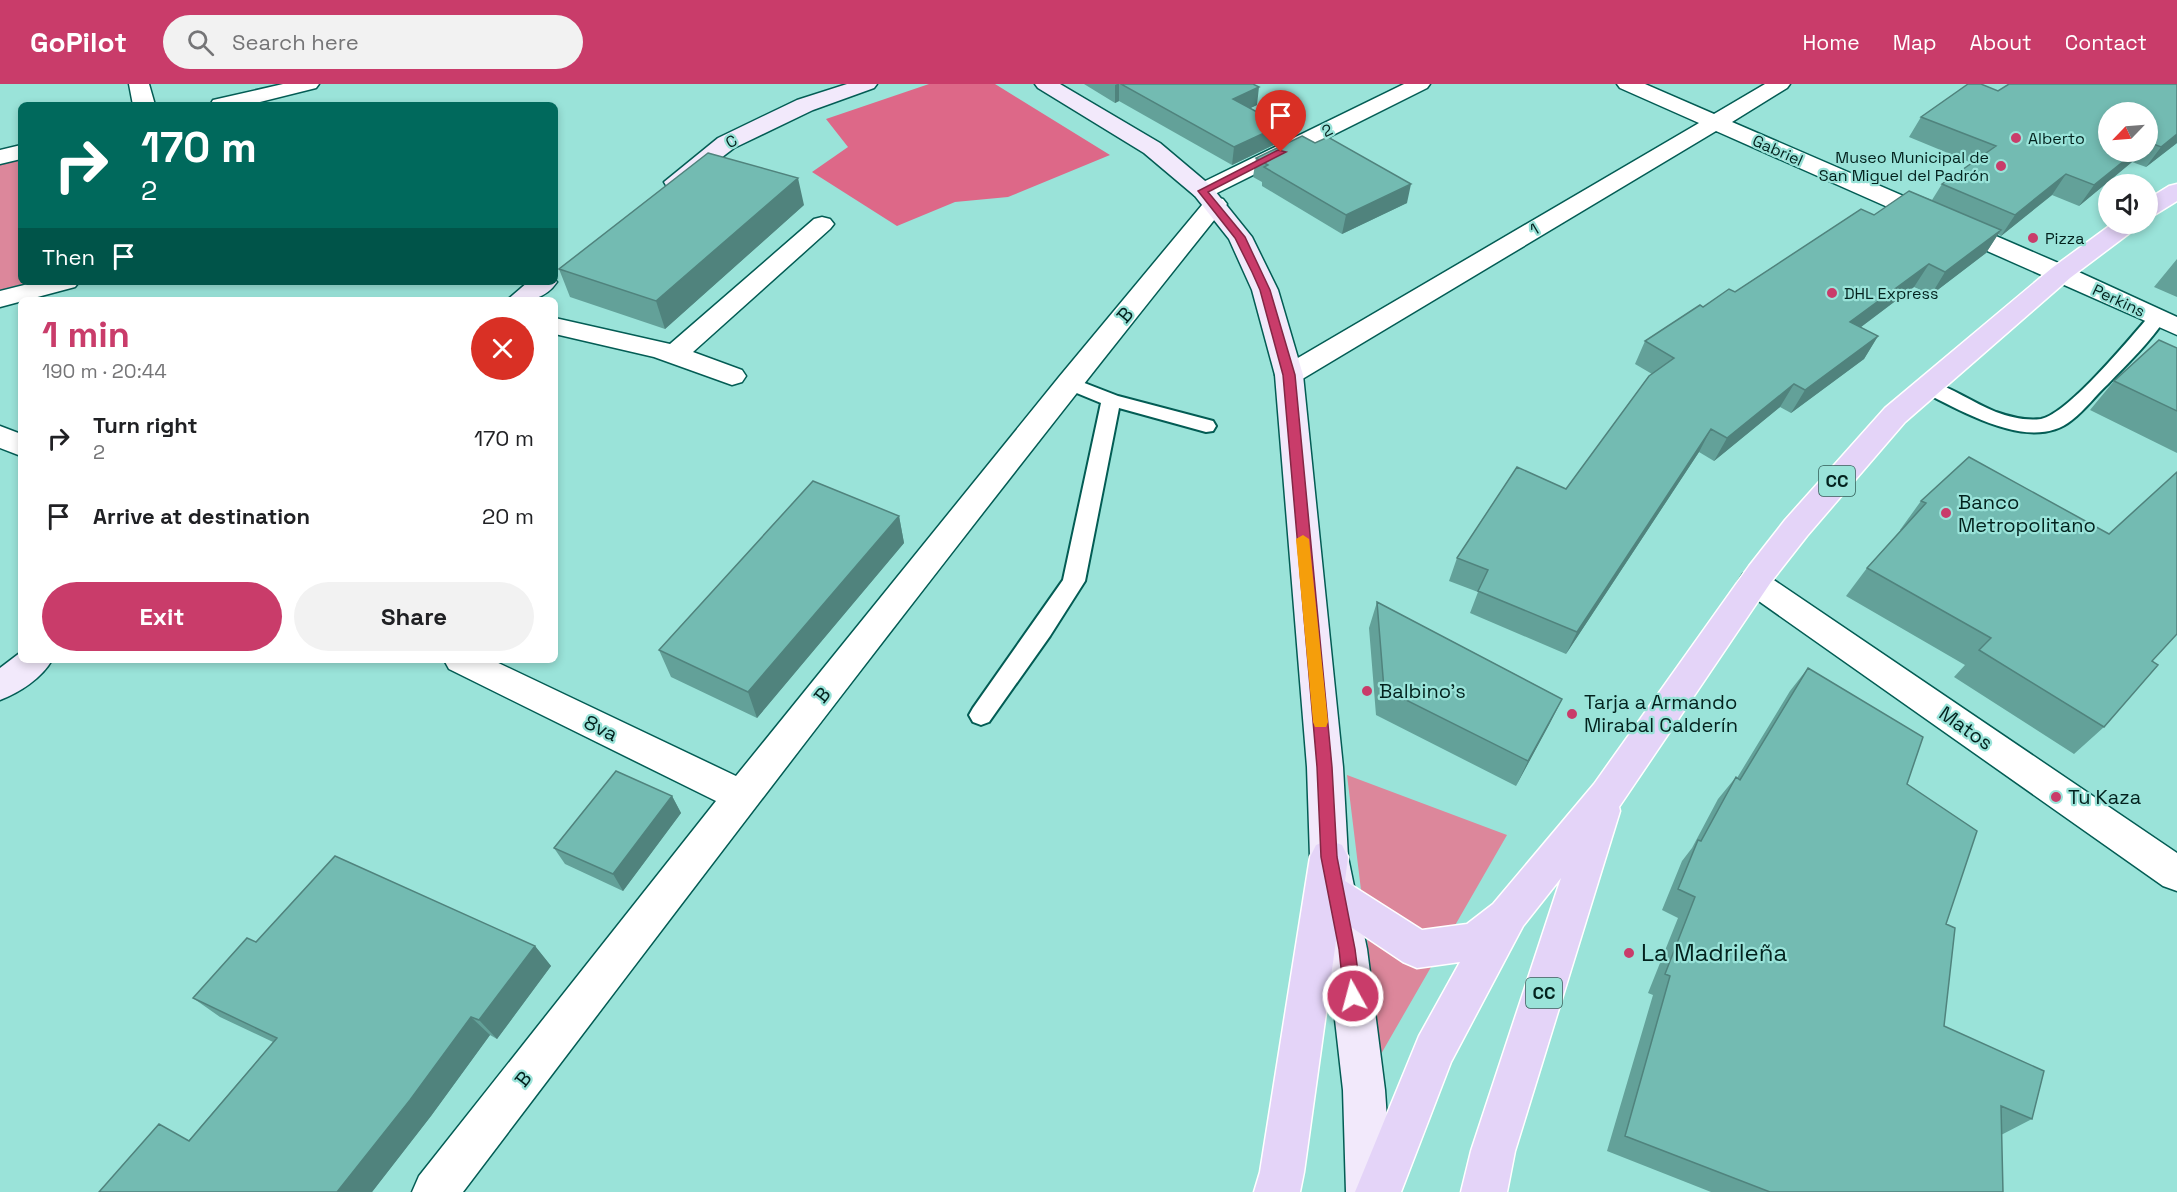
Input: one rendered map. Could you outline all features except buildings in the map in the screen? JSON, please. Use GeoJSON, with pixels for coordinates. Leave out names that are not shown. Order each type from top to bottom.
{"type":"FeatureCollection","features":[{"type":"Feature","properties":{"kind":"main road","name":"C"},"geometry":{"type":"LineString","coordinates":[[660,194],[726,143],[805,105],[867,84]]}},
{"type":"Feature","properties":{"kind":"main road"},"geometry":{"type":"LineString","coordinates":[[1045,84],[1152,148],[1209,198],[1240,237],[1265,290],[1289,375],[1333,876],[1347,949],[1364,1090],[1369,1192]]}},
{"type":"Feature","properties":{"kind":"main road"},"geometry":{"type":"LineString","coordinates":[[2158,203],[2177,191]]}},
{"type":"Feature","properties":{"kind":"main road","name":"CC"},"geometry":{"type":"LineString","coordinates":[[1378,1192],[1434,1051],[1509,913],[1607,795],[1754,582],[1796,528],[1895,415],[2061,273],[2114,234]]}},
{"type":"Feature","properties":{"kind":"main road"},"geometry":{"type":"LineString","coordinates":[[524,297],[540,285]]}},
{"type":"Feature","properties":{"kind":"main road"},"geometry":{"type":"LineString","coordinates":[[0,686],[30,663]]}},
{"type":"Feature","properties":{"kind":"main road","name":"CC"},"geometry":{"type":"LineString","coordinates":[[1484,1192],[1493,1151],[1607,795]]}},
{"type":"Feature","properties":{"kind":"main road"},"geometry":{"type":"LineString","coordinates":[[1333,876],[1417,949],[1476,942],[1509,913]]}},
{"type":"Feature","properties":{"kind":"main road"},"geometry":{"type":"LineString","coordinates":[[1277,1192],[1333,876]]}},
{"type":"Feature","properties":{"kind":"street"},"geometry":{"type":"LineString","coordinates":[[139,84],[143,102]]}},
{"type":"Feature","properties":{"kind":"street"},"geometry":{"type":"LineString","coordinates":[[234,102],[309,84]]}},
{"type":"Feature","properties":{"kind":"street","name":"2"},"geometry":{"type":"LineString","coordinates":[[1209,198],[1420,84]]}},
{"type":"Feature","properties":{"kind":"street","name":"Gabriel"},"geometry":{"type":"LineString","coordinates":[[1627,84],[2061,273]]}},
{"type":"Feature","properties":{"kind":"street","name":"1"},"geometry":{"type":"LineString","coordinates":[[1289,375],[1780,84]]}},
{"type":"Feature","properties":{"kind":"street"},"geometry":{"type":"LineString","coordinates":[[0,157],[18,153]]}},
{"type":"Feature","properties":{"kind":"street","name":"B"},"geometry":{"type":"LineString","coordinates":[[435,1192],[742,796],[1069,383],[1209,198]]}},
{"type":"Feature","properties":{"kind":"street"},"geometry":{"type":"LineString","coordinates":[[674,355],[822,224]]}},
{"type":"Feature","properties":{"kind":"street","name":"Perkins"},"geometry":{"type":"LineString","coordinates":[[2061,273],[2167,322]]}},
{"type":"Feature","properties":{"kind":"street"},"geometry":{"type":"LineString","coordinates":[[0,299],[54,285]]}},
{"type":"Feature","properties":{"kind":"street"},"geometry":{"type":"LineString","coordinates":[[558,327],[674,355],[732,376]]}},
{"type":"Feature","properties":{"kind":"street"},"geometry":{"type":"LineString","coordinates":[[0,436],[18,445]]}},
{"type":"Feature","properties":{"kind":"street","name":"Matos"},"geometry":{"type":"LineString","coordinates":[[1754,582],[2177,874]]}},
{"type":"Feature","properties":{"kind":"street","name":"8va"},"geometry":{"type":"LineString","coordinates":[[467,663],[742,796]]}},
{"type":"Feature","properties":{"kind":"lane"},"geometry":{"type":"LineString","coordinates":[[1928,387],[1988,416],[2021,426],[2044,425],[2064,417],[2126,354],[2167,322]]}},
{"type":"Feature","properties":{"kind":"lane"},"geometry":{"type":"LineString","coordinates":[[1069,383],[1111,400],[1206,426]]}},
{"type":"Feature","properties":{"kind":"lane"},"geometry":{"type":"LineString","coordinates":[[981,715],[1042,630],[1074,580],[1111,400]]}},
{"type":"Feature","properties":{"kind":"shaded area"},"geometry":{"type":"Polygon","coordinates":[[[929,84],[995,84],[1110,155],[1008,197],[955,202],[897,226],[812,172],[848,147],[826,119],[929,84]]]}},
{"type":"Feature","properties":{"kind":"shaded area"},"geometry":{"type":"Polygon","coordinates":[[[18,159],[19,285],[0,290],[0,163],[18,159]]]}},
{"type":"Feature","properties":{"kind":"shaded area"},"geometry":{"type":"Polygon","coordinates":[[[1347,775],[1507,835],[1381,1054],[1347,775]]]}},
{"type":"Feature","properties":{"kind":"slow traffic"},"geometry":{"type":"LineString","coordinates":[[1303,539],[1321,722]]}},
{"type":"Feature","properties":{"kind":"place","name":"Alberto"},"geometry":{"type":"Point","coordinates":[2016,138]}},
{"type":"Feature","properties":{"kind":"place","name":"Museo Municipal de San Miguel del Padrón"},"geometry":{"type":"Point","coordinates":[2001,166]}},
{"type":"Feature","properties":{"kind":"place","name":"Pizza"},"geometry":{"type":"Point","coordinates":[2033,238]}},
{"type":"Feature","properties":{"kind":"place","name":"DHL Express"},"geometry":{"type":"Point","coordinates":[1832,293]}},
{"type":"Feature","properties":{"kind":"place","name":"Banco Metropolitano"},"geometry":{"type":"Point","coordinates":[1946,513]}},
{"type":"Feature","properties":{"kind":"place","name":"Balbino's"},"geometry":{"type":"Point","coordinates":[1367,691]}},
{"type":"Feature","properties":{"kind":"place","name":"Tarja a Armando Mirabal Calderín"},"geometry":{"type":"Point","coordinates":[1572,714]}},
{"type":"Feature","properties":{"kind":"place","name":"Tu Kaza"},"geometry":{"type":"Point","coordinates":[2056,797]}},
{"type":"Feature","properties":{"kind":"place","name":"La Madrileña"},"geometry":{"type":"Point","coordinates":[1629,953]}},
{"type":"Feature","properties":{"kind":"route"},"geometry":{"type":"LineString","coordinates":[[1281,152],[1203,191],[1240,237],[1257,272],[1265,290],[1289,375],[1325,767],[1329,857],[1347,949],[1353,996]]}}]}
